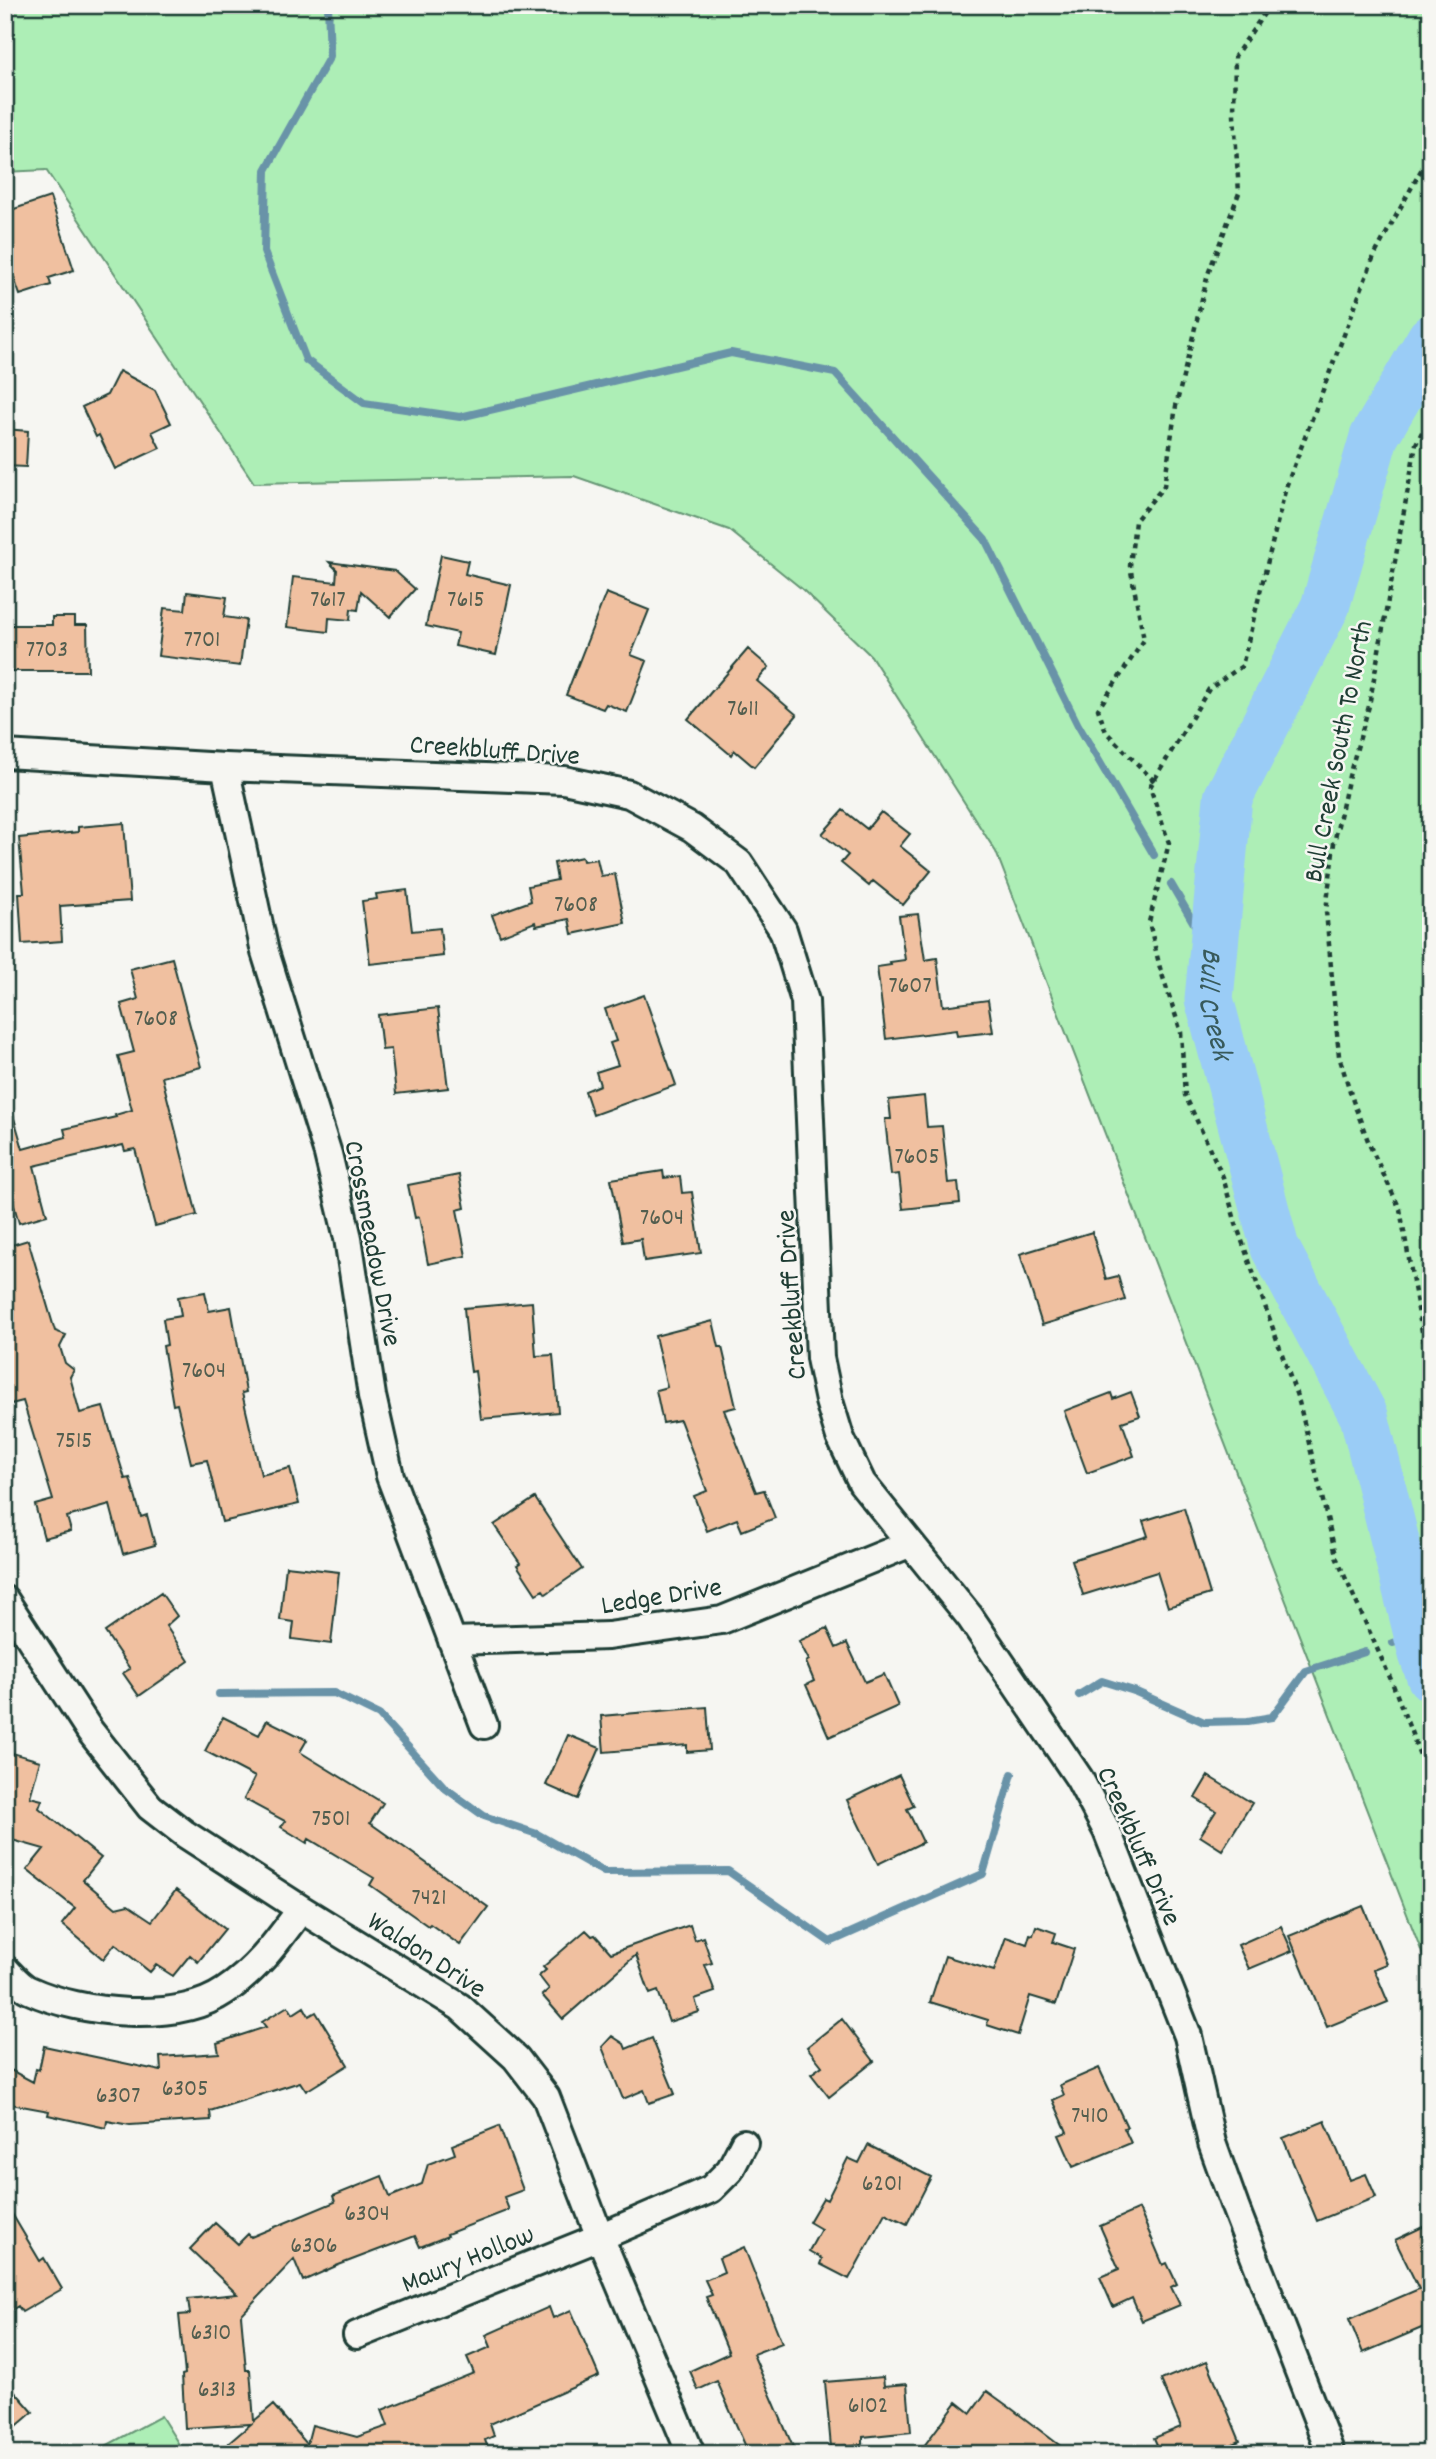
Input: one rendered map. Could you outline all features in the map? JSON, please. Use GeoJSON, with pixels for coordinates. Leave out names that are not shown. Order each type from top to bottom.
{"type":"FeatureCollection","features":[{"type":"Feature","properties":{"kind":"street","name":"Creekbluff Drive"},"geometry":{"type":"LineString","coordinates":[[5,754],[225,767],[564,780],[629,794],[692,828],[739,863],[783,930],[805,1001],[821,1359],[829,1401],[840,1437],[862,1483],[970,1617],[1079,1778],[1107,1831],[1188,2036],[1212,2143],[1225,2181],[1331,2454]]}},
{"type":"Feature","properties":{"kind":"street","name":"Crossmeadow Drive"},"geometry":{"type":"LineString","coordinates":[[225,767],[265,952],[328,1154],[348,1238],[372,1396],[390,1476],[484,1725]]}},
{"type":"Feature","properties":{"kind":"street","name":"Ledge Drive"},"geometry":{"type":"LineString","coordinates":[[452,1641],[608,1636],[722,1620],[909,1544]]}},
{"type":"Feature","properties":{"kind":"street","name":"Waldon Drive"},"geometry":{"type":"LineString","coordinates":[[5,1600],[90,1731],[150,1807],[185,1834],[301,1909],[460,2007],[516,2058],[546,2097],[600,2237],[691,2454]]}},
{"type":"Feature","properties":{"kind":"street"},"geometry":{"type":"LineString","coordinates":[[5,1969],[27,1990],[78,2005],[136,2013],[181,2010],[224,1992],[262,1962],[301,1909]]}},
{"type":"Feature","properties":{"kind":"street","name":"Maury Hollow"},"geometry":{"type":"LineString","coordinates":[[357,2335],[711,2189],[730,2170],[744,2143]]}},
{"type":"Feature","properties":{"kind":"path"},"geometry":{"type":"LineString","coordinates":[[1154,781],[1105,732],[1098,709],[1144,640],[1130,566],[1135,521],[1164,486],[1176,406],[1208,274],[1239,193],[1234,115],[1235,56],[1270,5]]}},
{"type":"Feature","properties":{"kind":"path"},"geometry":{"type":"LineString","coordinates":[[1431,152],[1374,256],[1286,487],[1242,666],[1209,689],[1150,787],[1169,843],[1149,922],[1160,968],[1181,1032],[1185,1095],[1223,1177],[1236,1224],[1299,1402],[1337,1559],[1392,1682],[1431,1784]]}},
{"type":"Feature","properties":{"kind":"path","name":"Bull Creek South To North"},"geometry":{"type":"LineString","coordinates":[[1431,414],[1416,444],[1369,706],[1349,776],[1334,844],[1326,912],[1339,1056],[1370,1146],[1400,1209],[1431,1382]]}},
{"type":"Feature","properties":{"kind":"green space"},"geometry":{"type":"Polygon","coordinates":[[[5,5],[1431,5],[1431,1976],[996,852],[871,656],[802,589],[729,530],[574,476],[254,483],[46,170],[5,172],[5,5]]]}},
{"type":"Feature","properties":{"kind":"green space"},"geometry":{"type":"Polygon","coordinates":[[[161,2416],[185,2454],[91,2454],[161,2416]]]}},
{"type":"Feature","properties":{"kind":"building"},"geometry":{"type":"Polygon","coordinates":[[[50,197],[74,270],[49,278],[51,285],[20,295],[5,252],[5,212],[50,197]]]}},
{"type":"Feature","properties":{"kind":"building"},"geometry":{"type":"Polygon","coordinates":[[[119,371],[155,390],[171,423],[152,432],[160,448],[115,469],[82,407],[107,395],[119,371]]]}},
{"type":"Feature","properties":{"kind":"building"},"geometry":{"type":"Polygon","coordinates":[[[5,429],[28,431],[26,467],[5,466],[5,429]]]}},
{"type":"Feature","properties":{"kind":"building"},"geometry":{"type":"Polygon","coordinates":[[[441,555],[468,561],[465,574],[511,585],[496,655],[455,646],[458,633],[426,626],[441,555]]]}},
{"type":"Feature","properties":{"kind":"building"},"geometry":{"type":"Polygon","coordinates":[[[329,562],[395,571],[415,589],[390,617],[361,591],[358,610],[351,609],[350,620],[329,618],[328,632],[287,627],[293,577],[336,582],[337,570],[329,562]]]}},
{"type":"Feature","properties":{"kind":"building"},"geometry":{"type":"Polygon","coordinates":[[[187,592],[227,597],[224,617],[246,620],[240,666],[158,656],[164,608],[185,610],[187,592]]]}},
{"type":"Feature","properties":{"kind":"building"},"geometry":{"type":"Polygon","coordinates":[[[606,593],[649,610],[631,655],[647,661],[627,712],[606,704],[603,709],[566,695],[606,593]]]}},
{"type":"Feature","properties":{"kind":"building"},"geometry":{"type":"Polygon","coordinates":[[[52,617],[75,617],[75,625],[87,625],[88,671],[7,671],[7,625],[52,625],[52,617]]]}},
{"type":"Feature","properties":{"kind":"building"},"geometry":{"type":"Polygon","coordinates":[[[748,649],[769,667],[757,681],[797,715],[754,767],[734,750],[731,755],[688,719],[748,649]]]}},
{"type":"Feature","properties":{"kind":"building"},"geometry":{"type":"Polygon","coordinates":[[[843,810],[867,829],[881,812],[910,834],[900,846],[931,871],[903,905],[873,881],[869,886],[841,863],[848,855],[822,834],[843,810]]]}},
{"type":"Feature","properties":{"kind":"building"},"geometry":{"type":"Polygon","coordinates":[[[124,823],[130,901],[60,906],[62,941],[22,944],[19,893],[24,893],[19,838],[78,832],[78,827],[124,823]]]}},
{"type":"Feature","properties":{"kind":"building"},"geometry":{"type":"Polygon","coordinates":[[[582,857],[583,861],[597,859],[601,876],[615,874],[625,923],[572,934],[569,919],[536,926],[535,922],[500,936],[492,915],[531,901],[528,886],[557,880],[554,863],[582,857]]]}},
{"type":"Feature","properties":{"kind":"building"},"geometry":{"type":"Polygon","coordinates":[[[407,890],[412,931],[440,928],[443,956],[370,964],[362,901],[377,899],[376,894],[407,890]]]}},
{"type":"Feature","properties":{"kind":"building"},"geometry":{"type":"Polygon","coordinates":[[[918,914],[925,960],[937,958],[943,1006],[988,1000],[993,1032],[957,1036],[956,1030],[886,1039],[877,967],[905,960],[899,916],[918,914]]]}},
{"type":"Feature","properties":{"kind":"building"},"geometry":{"type":"Polygon","coordinates":[[[172,958],[201,1067],[162,1077],[197,1215],[155,1226],[135,1149],[125,1151],[123,1145],[34,1166],[47,1215],[19,1223],[5,1174],[5,1109],[11,1108],[23,1149],[66,1137],[64,1129],[116,1117],[115,1115],[132,1110],[118,1056],[134,1052],[121,1004],[138,999],[130,969],[172,958]]]}},
{"type":"Feature","properties":{"kind":"building"},"geometry":{"type":"Polygon","coordinates":[[[644,995],[676,1085],[593,1115],[585,1091],[600,1085],[596,1072],[618,1065],[610,1043],[616,1041],[605,1009],[644,995]]]}},
{"type":"Feature","properties":{"kind":"building"},"geometry":{"type":"Polygon","coordinates":[[[438,1008],[448,1088],[396,1094],[391,1049],[382,1050],[378,1015],[438,1008]]]}},
{"type":"Feature","properties":{"kind":"building"},"geometry":{"type":"Polygon","coordinates":[[[924,1096],[927,1127],[942,1126],[948,1183],[958,1182],[960,1203],[903,1209],[899,1174],[891,1175],[885,1119],[891,1119],[889,1100],[924,1096]]]}},
{"type":"Feature","properties":{"kind":"building"},"geometry":{"type":"Polygon","coordinates":[[[663,1171],[664,1178],[680,1176],[682,1193],[692,1192],[701,1253],[644,1261],[641,1239],[623,1242],[611,1179],[663,1171]]]}},
{"type":"Feature","properties":{"kind":"building"},"geometry":{"type":"Polygon","coordinates":[[[459,1175],[465,1208],[457,1210],[466,1256],[428,1264],[419,1217],[415,1218],[408,1185],[459,1175]]]}},
{"type":"Feature","properties":{"kind":"building"},"geometry":{"type":"Polygon","coordinates":[[[1092,1232],[1106,1279],[1118,1276],[1125,1300],[1042,1325],[1020,1254],[1092,1232]]]}},
{"type":"Feature","properties":{"kind":"building"},"geometry":{"type":"Polygon","coordinates":[[[28,1240],[55,1331],[66,1335],[60,1347],[65,1363],[74,1370],[70,1377],[80,1413],[103,1407],[125,1479],[130,1478],[141,1517],[147,1515],[155,1545],[123,1554],[110,1505],[67,1517],[71,1531],[44,1538],[35,1505],[53,1500],[23,1401],[11,1404],[5,1385],[5,1247],[28,1240]]]}},
{"type":"Feature","properties":{"kind":"building"},"geometry":{"type":"Polygon","coordinates":[[[205,1292],[209,1311],[231,1307],[246,1392],[242,1393],[261,1475],[290,1468],[299,1504],[222,1522],[207,1460],[191,1463],[177,1404],[173,1405],[163,1346],[167,1345],[163,1319],[181,1316],[178,1297],[205,1292]]]}},
{"type":"Feature","properties":{"kind":"building"},"geometry":{"type":"Polygon","coordinates":[[[532,1302],[536,1356],[553,1355],[558,1412],[481,1419],[475,1371],[471,1372],[464,1308],[532,1302]]]}},
{"type":"Feature","properties":{"kind":"building"},"geometry":{"type":"Polygon","coordinates":[[[713,1321],[736,1407],[724,1410],[756,1492],[764,1490],[775,1518],[742,1531],[737,1519],[707,1531],[694,1496],[707,1491],[680,1420],[663,1423],[656,1390],[667,1387],[655,1336],[713,1321]]]}},
{"type":"Feature","properties":{"kind":"building"},"geometry":{"type":"Polygon","coordinates":[[[1131,1392],[1140,1416],[1122,1422],[1134,1456],[1087,1473],[1064,1411],[1111,1393],[1113,1399],[1131,1392]]]}},
{"type":"Feature","properties":{"kind":"building"},"geometry":{"type":"Polygon","coordinates":[[[535,1498],[582,1569],[546,1594],[543,1590],[536,1594],[517,1565],[520,1563],[494,1525],[535,1498]]]}},
{"type":"Feature","properties":{"kind":"building"},"geometry":{"type":"Polygon","coordinates":[[[1184,1508],[1210,1594],[1168,1607],[1157,1572],[1083,1595],[1072,1560],[1148,1536],[1143,1521],[1184,1508]]]}},
{"type":"Feature","properties":{"kind":"building"},"geometry":{"type":"Polygon","coordinates":[[[286,1566],[339,1572],[331,1644],[292,1639],[294,1622],[280,1620],[286,1566]]]}},
{"type":"Feature","properties":{"kind":"building"},"geometry":{"type":"Polygon","coordinates":[[[161,1593],[177,1616],[166,1626],[189,1661],[139,1696],[123,1673],[130,1669],[105,1632],[161,1593]]]}},
{"type":"Feature","properties":{"kind":"building"},"geometry":{"type":"Polygon","coordinates":[[[827,1628],[836,1648],[847,1643],[865,1682],[884,1674],[898,1706],[829,1737],[806,1685],[814,1681],[806,1662],[809,1660],[799,1641],[827,1628]]]}},
{"type":"Feature","properties":{"kind":"building"},"geometry":{"type":"Polygon","coordinates":[[[707,1707],[710,1750],[687,1752],[687,1745],[604,1752],[601,1716],[707,1707]]]}},
{"type":"Feature","properties":{"kind":"building"},"geometry":{"type":"Polygon","coordinates":[[[223,1717],[259,1735],[267,1720],[307,1740],[300,1752],[383,1803],[370,1823],[488,1907],[460,1945],[370,1885],[374,1878],[309,1839],[307,1843],[281,1827],[285,1821],[244,1799],[255,1777],[205,1751],[223,1717]]]}},
{"type":"Feature","properties":{"kind":"building"},"geometry":{"type":"Polygon","coordinates":[[[568,1735],[600,1748],[578,1799],[546,1785],[568,1735]]]}},
{"type":"Feature","properties":{"kind":"building"},"geometry":{"type":"Polygon","coordinates":[[[5,1751],[40,1761],[30,1797],[42,1800],[39,1808],[101,1858],[83,1880],[116,1908],[128,1905],[152,1921],[176,1890],[225,1929],[198,1962],[190,1955],[173,1976],[156,1965],[150,1972],[115,1944],[103,1959],[62,1924],[75,1908],[27,1870],[44,1849],[5,1838],[5,1751]]]}},
{"type":"Feature","properties":{"kind":"building"},"geometry":{"type":"Polygon","coordinates":[[[899,1775],[914,1806],[907,1809],[923,1842],[878,1864],[847,1800],[899,1775]]]}},
{"type":"Feature","properties":{"kind":"building"},"geometry":{"type":"Polygon","coordinates":[[[1208,1776],[1252,1803],[1222,1850],[1200,1836],[1216,1811],[1195,1798],[1208,1776]]]}},
{"type":"Feature","properties":{"kind":"building"},"geometry":{"type":"Polygon","coordinates":[[[1363,1906],[1387,1964],[1374,1969],[1388,2002],[1327,2027],[1289,1936],[1363,1906]]]}},
{"type":"Feature","properties":{"kind":"building"},"geometry":{"type":"Polygon","coordinates":[[[690,1925],[695,1940],[703,1937],[712,1963],[705,1965],[715,1992],[695,1999],[699,2012],[669,2022],[658,1991],[650,1994],[636,1955],[563,2019],[542,1995],[549,1989],[539,1976],[546,1970],[543,1967],[586,1930],[592,1936],[595,1935],[611,1953],[690,1925]]]}},
{"type":"Feature","properties":{"kind":"building"},"geometry":{"type":"Polygon","coordinates":[[[1036,1926],[1056,1933],[1053,1942],[1074,1949],[1056,2004],[1030,1996],[1018,2035],[987,2025],[988,2020],[930,2002],[945,1956],[994,1971],[1006,1937],[1027,1944],[1036,1926]]]}},
{"type":"Feature","properties":{"kind":"building"},"geometry":{"type":"Polygon","coordinates":[[[1281,1926],[1292,1951],[1249,1969],[1238,1945],[1281,1926]]]}},
{"type":"Feature","properties":{"kind":"building"},"geometry":{"type":"Polygon","coordinates":[[[288,2006],[293,2014],[304,2007],[309,2016],[316,2012],[348,2065],[306,2091],[300,2082],[210,2111],[211,2120],[130,2125],[107,2121],[106,2128],[48,2115],[49,2111],[5,2103],[5,2067],[33,2082],[36,2069],[39,2070],[44,2046],[161,2071],[160,2057],[219,2053],[217,2043],[266,2027],[262,2022],[288,2006]]]}},
{"type":"Feature","properties":{"kind":"building"},"geometry":{"type":"Polygon","coordinates":[[[842,2019],[874,2061],[829,2097],[811,2074],[822,2066],[807,2047],[842,2019]]]}},
{"type":"Feature","properties":{"kind":"building"},"geometry":{"type":"Polygon","coordinates":[[[612,2036],[624,2044],[626,2049],[652,2038],[675,2094],[649,2103],[644,2090],[623,2099],[602,2047],[612,2036]]]}},
{"type":"Feature","properties":{"kind":"building"},"geometry":{"type":"Polygon","coordinates":[[[1099,2068],[1127,2127],[1124,2128],[1131,2143],[1073,2167],[1059,2135],[1067,2132],[1053,2100],[1064,2095],[1060,2085],[1099,2068]]]}},
{"type":"Feature","properties":{"kind":"building"},"geometry":{"type":"Polygon","coordinates":[[[1325,2121],[1350,2180],[1366,2174],[1376,2197],[1317,2221],[1283,2138],[1325,2121]]]}},
{"type":"Feature","properties":{"kind":"building"},"geometry":{"type":"Polygon","coordinates":[[[499,2126],[523,2190],[504,2197],[509,2210],[420,2247],[415,2236],[303,2281],[294,2259],[241,2315],[246,2370],[250,2370],[254,2421],[273,2405],[307,2444],[312,2425],[357,2437],[388,2426],[382,2410],[474,2373],[467,2357],[491,2347],[486,2335],[549,2307],[553,2318],[571,2310],[599,2376],[490,2424],[494,2436],[485,2440],[490,2454],[216,2454],[251,2424],[185,2428],[182,2375],[185,2374],[179,2315],[190,2314],[188,2299],[237,2294],[190,2249],[215,2223],[238,2244],[248,2234],[251,2237],[335,2202],[333,2196],[382,2176],[390,2197],[422,2184],[428,2164],[455,2154],[452,2145],[499,2126]]]}},
{"type":"Feature","properties":{"kind":"building"},"geometry":{"type":"Polygon","coordinates":[[[868,2145],[931,2177],[907,2224],[885,2213],[849,2279],[820,2264],[822,2259],[809,2251],[821,2229],[809,2222],[823,2198],[827,2200],[848,2158],[859,2163],[868,2145]]]}},
{"type":"Feature","properties":{"kind":"building"},"geometry":{"type":"Polygon","coordinates":[[[5,2202],[40,2261],[44,2258],[62,2289],[22,2312],[18,2306],[5,2314],[5,2202]]]}},
{"type":"Feature","properties":{"kind":"building"},"geometry":{"type":"Polygon","coordinates":[[[1139,2209],[1163,2265],[1167,2263],[1177,2284],[1171,2287],[1180,2305],[1142,2321],[1132,2298],[1113,2307],[1100,2277],[1119,2269],[1100,2226],[1139,2209]]]}},
{"type":"Feature","properties":{"kind":"building"},"geometry":{"type":"Polygon","coordinates":[[[1431,2223],[1431,2324],[1363,2353],[1349,2319],[1419,2289],[1395,2240],[1431,2223]]]}},
{"type":"Feature","properties":{"kind":"building"},"geometry":{"type":"Polygon","coordinates":[[[744,2247],[782,2343],[753,2354],[796,2454],[749,2454],[717,2381],[698,2390],[690,2371],[729,2353],[706,2297],[712,2295],[705,2280],[724,2272],[719,2258],[744,2247]]]}},
{"type":"Feature","properties":{"kind":"building"},"geometry":{"type":"Polygon","coordinates":[[[1207,2361],[1240,2441],[1211,2454],[1161,2454],[1154,2438],[1181,2427],[1161,2380],[1207,2361]]]}},
{"type":"Feature","properties":{"kind":"building"},"geometry":{"type":"Polygon","coordinates":[[[883,2377],[884,2386],[907,2384],[911,2432],[863,2437],[863,2444],[831,2447],[825,2382],[883,2377]]]}},
{"type":"Feature","properties":{"kind":"building"},"geometry":{"type":"Polygon","coordinates":[[[5,2380],[33,2412],[5,2436],[5,2380]]]}},
{"type":"Feature","properties":{"kind":"building"},"geometry":{"type":"Polygon","coordinates":[[[987,2391],[1071,2454],[918,2454],[957,2402],[971,2413],[987,2391]]]}},
{"type":"Feature","properties":{"kind":"waterway"},"geometry":{"type":"LineString","coordinates":[[328,5],[330,56],[266,170],[264,252],[306,360],[364,403],[460,417],[731,353],[835,373],[985,539],[1078,725],[1154,855]]}},
{"type":"Feature","properties":{"kind":"waterway","name":"Bull Creek"},"geometry":{"type":"LineString","coordinates":[[1431,339],[1374,437],[1325,607],[1228,798],[1209,999],[1275,1248],[1364,1416],[1431,1677]]}},
{"type":"Feature","properties":{"kind":"waterway"},"geometry":{"type":"LineString","coordinates":[[1171,884],[1213,956]]}},
{"type":"Feature","properties":{"kind":"waterway"},"geometry":{"type":"LineString","coordinates":[[1393,1643],[1418,1635]]}},
{"type":"Feature","properties":{"kind":"waterway"},"geometry":{"type":"LineString","coordinates":[[1079,1695],[1102,1681],[1134,1691],[1204,1722],[1248,1721],[1272,1717],[1306,1671],[1365,1652]]}},
{"type":"Feature","properties":{"kind":"waterway"},"geometry":{"type":"LineString","coordinates":[[219,1694],[334,1693],[379,1715],[445,1788],[484,1816],[537,1834],[604,1872],[728,1871],[830,1942],[983,1874],[1012,1774]]}}]}
